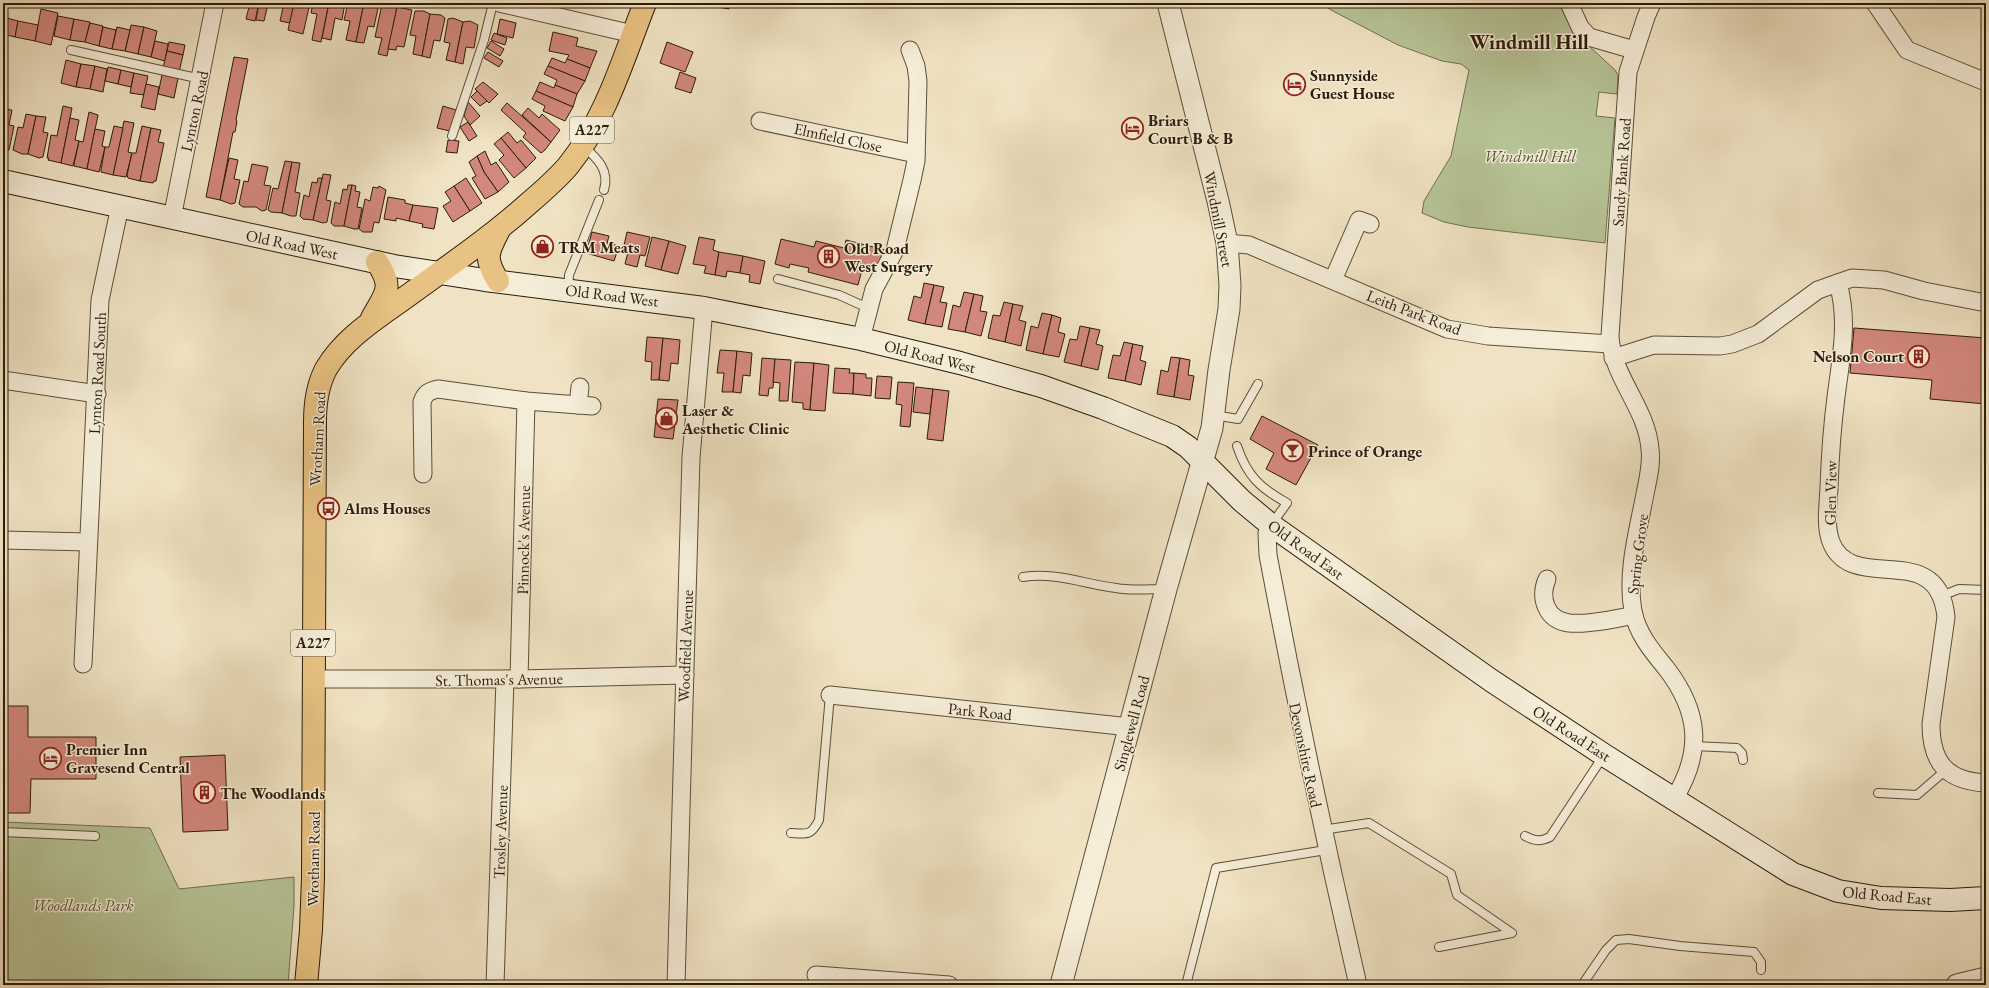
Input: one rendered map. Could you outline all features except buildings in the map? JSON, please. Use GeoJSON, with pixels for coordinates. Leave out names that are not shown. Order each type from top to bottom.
{"type":"FeatureCollection","features":[{"type":"Feature","properties":{"kind":"main road","name":"Wrotham Road"},"geometry":{"type":"LineString","coordinates":[[306,985],[313,903],[313,679],[316,401],[321,380],[329,364],[342,348],[371,321],[499,230],[551,184],[583,145],[603,110],[645,3]]}},
{"type":"Feature","properties":{"kind":"main road","name":"Old Road West"},"geometry":{"type":"LineString","coordinates":[[3,181],[377,262],[440,273],[704,308],[861,339],[960,363],[1055,391],[1172,436],[1203,461]]}},
{"type":"Feature","properties":{"kind":"main road","name":"A227"},"geometry":{"type":"LineString","coordinates":[[498,281],[487,258],[489,250],[499,230]]}},
{"type":"Feature","properties":{"kind":"main road","name":"A227"},"geometry":{"type":"LineString","coordinates":[[371,321],[387,289],[386,275],[377,262]]}},
{"type":"Feature","properties":{"kind":"main road","name":"Old Road East"},"geometry":{"type":"LineString","coordinates":[[1203,461],[1242,501],[1272,525],[1492,681],[1604,755],[1793,874],[1814,884],[1838,891],[1882,898],[1950,900],[1986,898]]}},
{"type":"Feature","properties":{"kind":"street","name":"Lynton Road"},"geometry":{"type":"LineString","coordinates":[[172,218],[215,3]]}},
{"type":"Feature","properties":{"kind":"street"},"geometry":{"type":"LineString","coordinates":[[499,3],[633,34]]}},
{"type":"Feature","properties":{"kind":"street","name":"Windmill Street"},"geometry":{"type":"LineString","coordinates":[[1168,3],[1218,201],[1227,243],[1230,285],[1229,309],[1219,370],[1212,428],[1203,461]]}},
{"type":"Feature","properties":{"kind":"street"},"geometry":{"type":"LineString","coordinates":[[1569,3],[1580,27],[1589,37],[1634,50]]}},
{"type":"Feature","properties":{"kind":"street","name":"Sandy Bank Road"},"geometry":{"type":"LineString","coordinates":[[1612,351],[1610,315],[1628,72],[1634,50],[1652,3]]}},
{"type":"Feature","properties":{"kind":"street"},"geometry":{"type":"LineString","coordinates":[[1875,3],[1907,50],[1986,82]]}},
{"type":"Feature","properties":{"kind":"street"},"geometry":{"type":"LineString","coordinates":[[861,339],[874,289],[897,244],[914,172],[916,154],[918,81],[916,66],[910,50]]}},
{"type":"Feature","properties":{"kind":"street","name":"Elmfield Close"},"geometry":{"type":"LineString","coordinates":[[760,120],[916,154]]}},
{"type":"Feature","properties":{"kind":"street","name":"Lynton Road South"},"geometry":{"type":"LineString","coordinates":[[83,664],[88,542],[97,394],[100,300],[120,206]]}},
{"type":"Feature","properties":{"kind":"street"},"geometry":{"type":"LineString","coordinates":[[1333,280],[1358,219]]}},
{"type":"Feature","properties":{"kind":"street","name":"Leith Park Road"},"geometry":{"type":"LineString","coordinates":[[1227,243],[1249,245],[1446,328],[1464,333],[1612,351],[1654,345],[1711,346],[1732,344],[1758,334],[1812,293],[1852,278],[1884,280],[1924,291],[1986,303]]}},
{"type":"Feature","properties":{"kind":"street","name":"Glen View"},"geometry":{"type":"LineString","coordinates":[[1838,283],[1845,325],[1830,446],[1828,528],[1832,544],[1840,556],[1852,564],[1869,569],[1905,570],[1916,573],[1930,581],[1941,596],[1945,603],[1945,632],[1931,724],[1931,738],[1934,751],[1941,764],[1951,775],[1966,781],[1986,783]]}},
{"type":"Feature","properties":{"kind":"street","name":"Woodfield Avenue"},"geometry":{"type":"LineString","coordinates":[[676,985],[690,458],[704,308]]}},
{"type":"Feature","properties":{"kind":"street","name":"Spring Grove"},"geometry":{"type":"LineString","coordinates":[[1612,351],[1642,417],[1650,447],[1648,476],[1632,568],[1631,596],[1634,615],[1647,643],[1682,692],[1692,720],[1694,746],[1690,767],[1674,799]]}},
{"type":"Feature","properties":{"kind":"street"},"geometry":{"type":"LineString","coordinates":[[3,380],[97,394]]}},
{"type":"Feature","properties":{"kind":"street"},"geometry":{"type":"LineString","coordinates":[[423,474],[422,402],[424,395],[430,391],[438,389],[526,401],[585,405],[580,387]]}},
{"type":"Feature","properties":{"kind":"street","name":"Pinnock's Avenue"},"geometry":{"type":"LineString","coordinates":[[512,679],[526,401]]}},
{"type":"Feature","properties":{"kind":"street","name":"Singlewell Road"},"geometry":{"type":"LineString","coordinates":[[1061,985],[1166,589],[1203,461]]}},
{"type":"Feature","properties":{"kind":"street","name":"Devonshire Road"},"geometry":{"type":"LineString","coordinates":[[1272,525],[1267,534],[1268,555],[1293,691],[1326,850],[1358,985]]}},
{"type":"Feature","properties":{"kind":"street"},"geometry":{"type":"LineString","coordinates":[[3,540],[88,542]]}},
{"type":"Feature","properties":{"kind":"street"},"geometry":{"type":"LineString","coordinates":[[1547,579],[1543,589],[1544,605],[1548,611],[1564,622],[1577,623],[1634,615]]}},
{"type":"Feature","properties":{"kind":"street","name":"St. Thomas's Avenue"},"geometry":{"type":"LineString","coordinates":[[313,679],[512,679],[684,675]]}},
{"type":"Feature","properties":{"kind":"street","name":"Trosley Avenue"},"geometry":{"type":"LineString","coordinates":[[495,985],[512,679]]}},
{"type":"Feature","properties":{"kind":"street","name":"Park Road"},"geometry":{"type":"LineString","coordinates":[[830,695],[1130,727]]}},
{"type":"Feature","properties":{"kind":"street"},"geometry":{"type":"LineString","coordinates":[[816,975],[949,985]]}},
{"type":"Feature","properties":{"kind":"street"},"geometry":{"type":"LineString","coordinates":[[1957,985],[1986,978]]}},
{"type":"Feature","properties":{"kind":"lane"},"geometry":{"type":"LineString","coordinates":[[452,136],[484,40],[493,3]]}},
{"type":"Feature","properties":{"kind":"lane"},"geometry":{"type":"LineString","coordinates":[[71,50],[201,79]]}},
{"type":"Feature","properties":{"kind":"lane"},"geometry":{"type":"LineString","coordinates":[[583,145],[597,159],[604,169],[606,180],[604,190]]}},
{"type":"Feature","properties":{"kind":"lane"},"geometry":{"type":"LineString","coordinates":[[568,290],[569,275],[599,200]]}},
{"type":"Feature","properties":{"kind":"lane"},"geometry":{"type":"LineString","coordinates":[[778,279],[839,295],[868,308]]}},
{"type":"Feature","properties":{"kind":"lane"},"geometry":{"type":"LineString","coordinates":[[1214,415],[1238,419],[1258,384]]}},
{"type":"Feature","properties":{"kind":"lane"},"geometry":{"type":"LineString","coordinates":[[1237,446],[1243,464],[1253,478],[1265,490],[1287,503],[1272,525]]}},
{"type":"Feature","properties":{"kind":"lane"},"geometry":{"type":"LineString","coordinates":[[1024,577],[1038,574],[1133,590],[1166,589]]}},
{"type":"Feature","properties":{"kind":"lane"},"geometry":{"type":"LineString","coordinates":[[1941,596],[1959,589],[1986,590]]}},
{"type":"Feature","properties":{"kind":"lane"},"geometry":{"type":"LineString","coordinates":[[791,833],[807,834],[814,830],[819,820],[830,695]]}},
{"type":"Feature","properties":{"kind":"lane"},"geometry":{"type":"LineString","coordinates":[[1694,746],[1737,748],[1742,752],[1743,760]]}},
{"type":"Feature","properties":{"kind":"lane"},"geometry":{"type":"LineString","coordinates":[[1526,836],[1534,841],[1543,841],[1550,838],[1604,755]]}},
{"type":"Feature","properties":{"kind":"lane"},"geometry":{"type":"LineString","coordinates":[[1878,793],[1917,795],[1946,770]]}},
{"type":"Feature","properties":{"kind":"lane"},"geometry":{"type":"LineString","coordinates":[[1322,830],[1369,823],[1451,874],[1457,895],[1512,933],[1439,947]]}},
{"type":"Feature","properties":{"kind":"lane"},"geometry":{"type":"LineString","coordinates":[[3,832],[95,836]]}},
{"type":"Feature","properties":{"kind":"lane"},"geometry":{"type":"LineString","coordinates":[[1186,985],[1216,868],[1326,850]]}},
{"type":"Feature","properties":{"kind":"lane"},"geometry":{"type":"LineString","coordinates":[[1582,985],[1606,950],[1616,940],[1629,939],[1680,946],[1754,952],[1761,962],[1761,970]]}},
{"type":"Feature","properties":{"kind":"green space","name":"Windmill Hill"},"geometry":{"type":"Polygon","coordinates":[[[1321,3],[1565,3],[1588,45],[1615,70],[1618,75],[1617,94],[1599,92],[1596,116],[1615,118],[1605,243],[1468,227],[1444,222],[1422,213],[1424,201],[1451,156],[1469,70],[1461,64],[1442,61],[1398,45],[1331,10],[1321,3]]]}},
{"type":"Feature","properties":{"kind":"green space","name":"Woodlands Park"},"geometry":{"type":"Polygon","coordinates":[[[3,822],[150,828],[179,889],[294,877],[294,906],[288,985],[3,985],[3,822]]]}},
{"type":"Feature","properties":{"kind":"place","name":"Sunnyside Guest House"},"geometry":{"type":"Point","coordinates":[1294,84]}},
{"type":"Feature","properties":{"kind":"place","name":"Briars Court B & B"},"geometry":{"type":"Point","coordinates":[1133,129]}},
{"type":"Feature","properties":{"kind":"place","name":"TRM Meats"},"geometry":{"type":"Point","coordinates":[543,247]}},
{"type":"Feature","properties":{"kind":"place","name":"Old Road West Surgery"},"geometry":{"type":"Point","coordinates":[829,257]}},
{"type":"Feature","properties":{"kind":"place","name":"Nelson Court"},"geometry":{"type":"Point","coordinates":[1919,356]}},
{"type":"Feature","properties":{"kind":"place","name":"Laser & Aesthetic Clinic"},"geometry":{"type":"Point","coordinates":[666,419]}},
{"type":"Feature","properties":{"kind":"place","name":"Prince of Orange"},"geometry":{"type":"Point","coordinates":[1293,451]}},
{"type":"Feature","properties":{"kind":"place","name":"Alms Houses"},"geometry":{"type":"Point","coordinates":[328,508]}},
{"type":"Feature","properties":{"kind":"place","name":"Premier Inn Gravesend Central"},"geometry":{"type":"Point","coordinates":[50,758]}},
{"type":"Feature","properties":{"kind":"place","name":"The Woodlands"},"geometry":{"type":"Point","coordinates":[204,793]}},
{"type":"Feature","properties":{"kind":"district","name":"Windmill Hill"},"geometry":{"type":"Point","coordinates":[1529,42]}}]}
